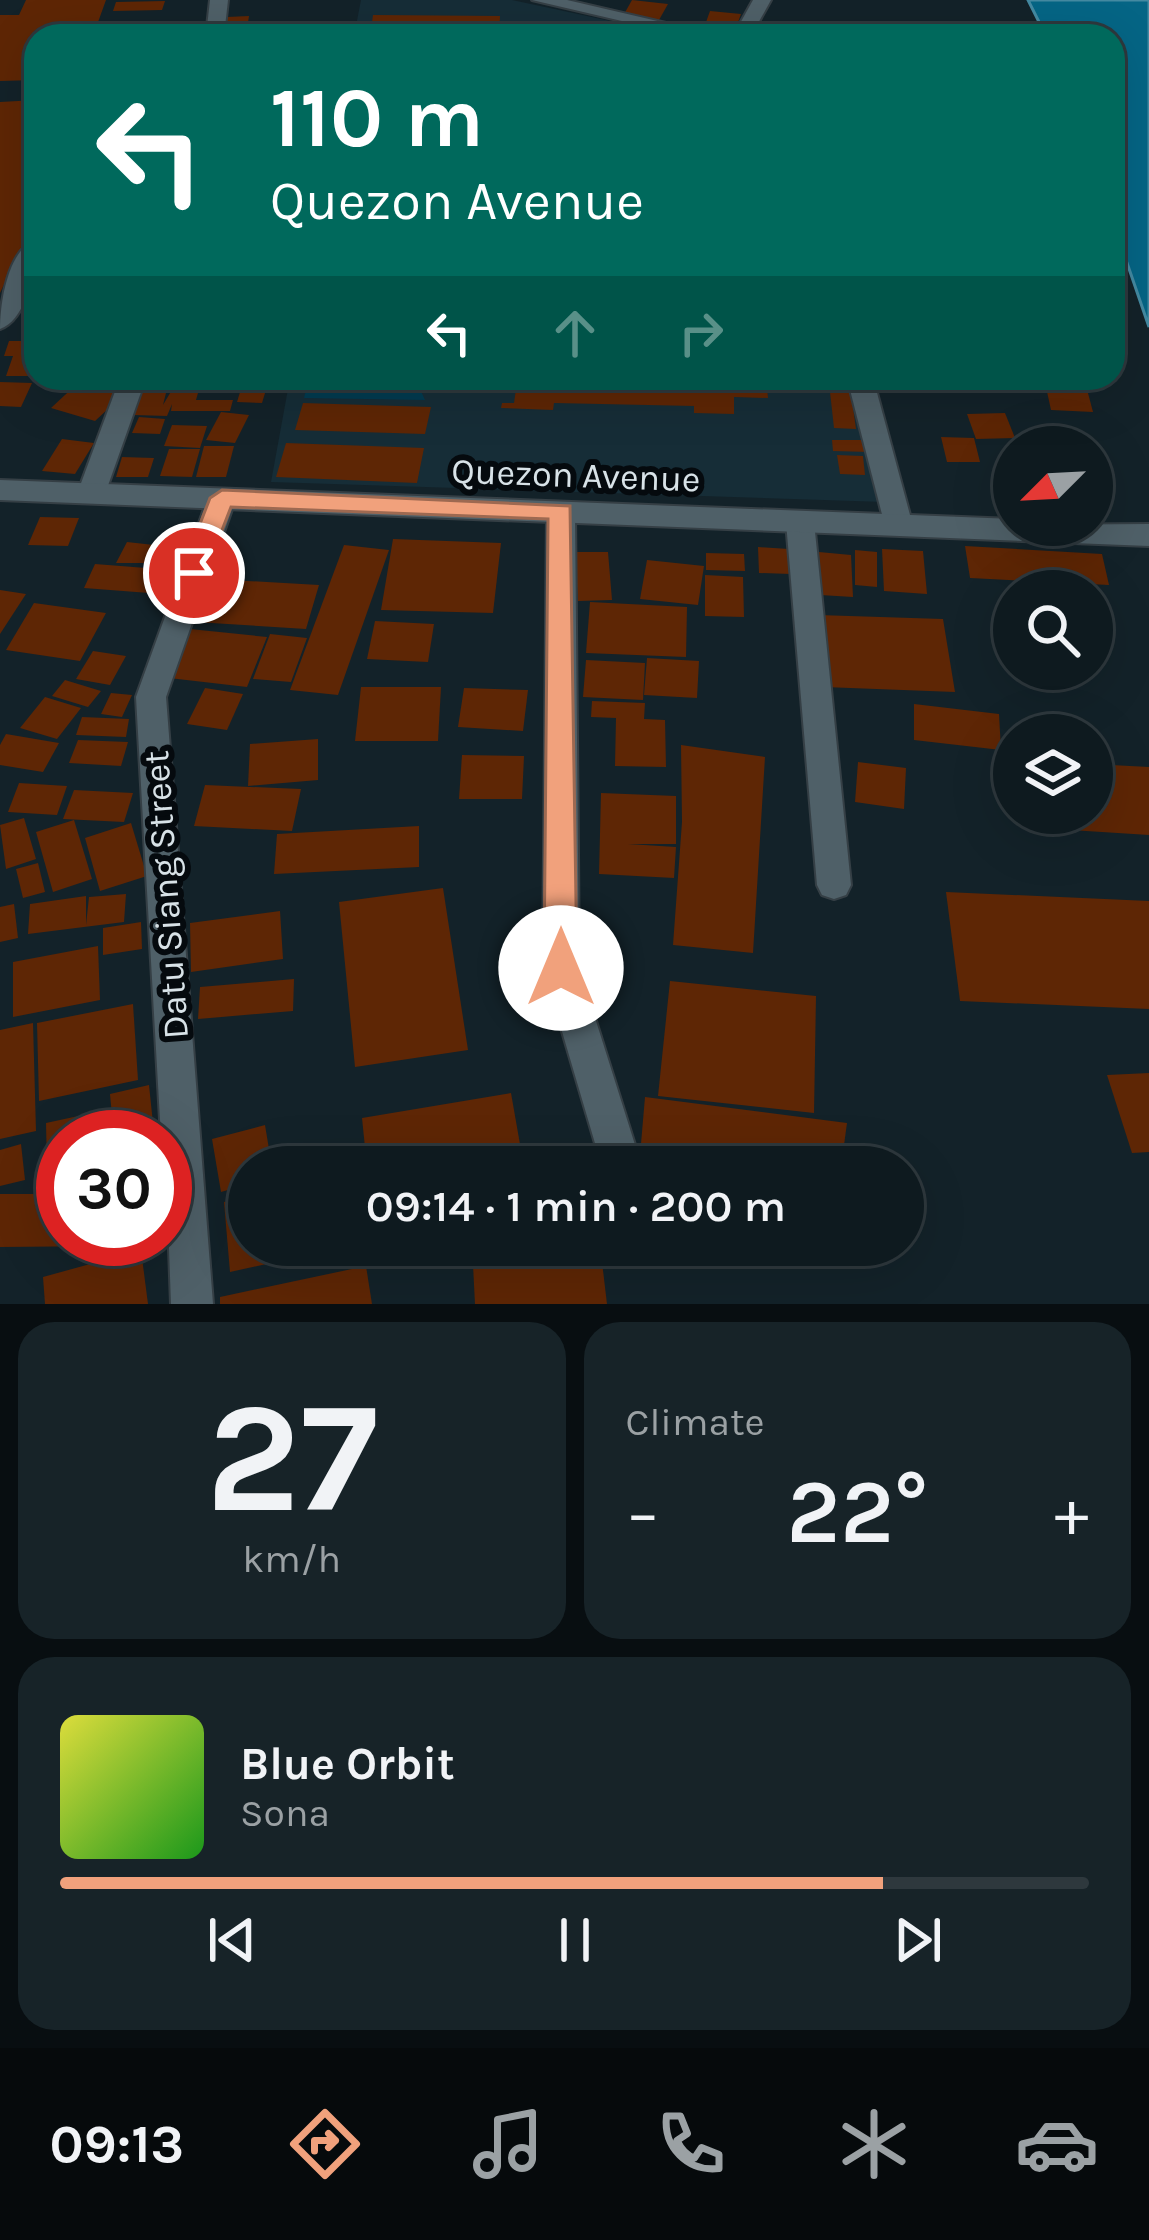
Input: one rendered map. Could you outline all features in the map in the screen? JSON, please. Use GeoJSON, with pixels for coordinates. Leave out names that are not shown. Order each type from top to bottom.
{"type":"FeatureCollection","features":[{"type":"Feature","properties":{"kind":"street"},"geometry":{"type":"LineString","coordinates":[[541,0],[655,24]]}},
{"type":"Feature","properties":{"kind":"street"},"geometry":{"type":"LineString","coordinates":[[0,322],[24,271]]}},
{"type":"Feature","properties":{"kind":"street"},"geometry":{"type":"LineString","coordinates":[[91,494],[129,390]]}},
{"type":"Feature","properties":{"kind":"street"},"geometry":{"type":"LineString","coordinates":[[863,390],[898,526]]}},
{"type":"Feature","properties":{"kind":"street","name":"Quezon Avenue"},"geometry":{"type":"LineString","coordinates":[[0,490],[1149,536]]}},
{"type":"Feature","properties":{"kind":"street","name":"Datu Siang Street"},"geometry":{"type":"LineString","coordinates":[[192,1304],[151,697],[222,498]]}},
{"type":"Feature","properties":{"kind":"street"},"geometry":{"type":"LineString","coordinates":[[561,512],[561,968],[616,1146]]}},
{"type":"Feature","properties":{"kind":"street"},"geometry":{"type":"LineString","coordinates":[[800,522],[834,885]]}},
{"type":"Feature","properties":{"kind":"shaded area"},"geometry":{"type":"Polygon","coordinates":[[[361,0],[512,0],[625,24],[356,24],[361,0]]]}},
{"type":"Feature","properties":{"kind":"shaded area"},"geometry":{"type":"Polygon","coordinates":[[[1028,0],[1149,0],[1149,327],[1125,257],[1125,24],[1040,24],[1028,0]]]}},
{"type":"Feature","properties":{"kind":"shaded area"},"geometry":{"type":"Polygon","coordinates":[[[288,390],[856,390],[885,502],[271,482],[288,390]]]}},
{"type":"Feature","properties":{"kind":"shaded area"},"geometry":{"type":"Polygon","coordinates":[[[306,390],[420,390],[425,400],[304,398],[306,390]]]}},
{"type":"Feature","properties":{"kind":"building"},"geometry":{"type":"Polygon","coordinates":[[[26,0],[106,0],[97,24],[24,24],[24,80],[0,81],[0,15],[19,15],[26,0]]]}},
{"type":"Feature","properties":{"kind":"building"},"geometry":{"type":"Polygon","coordinates":[[[632,0],[668,4],[659,20],[623,16],[632,0]]]}},
{"type":"Feature","properties":{"kind":"building"},"geometry":{"type":"Polygon","coordinates":[[[165,1],[162,10],[113,11],[116,2],[165,1]]]}},
{"type":"Feature","properties":{"kind":"building"},"geometry":{"type":"Polygon","coordinates":[[[710,11],[741,14],[737,24],[705,24],[710,11]]]}},
{"type":"Feature","properties":{"kind":"building"},"geometry":{"type":"Polygon","coordinates":[[[373,15],[500,16],[500,24],[372,24],[373,15]]]}},
{"type":"Feature","properties":{"kind":"building"},"geometry":{"type":"Polygon","coordinates":[[[249,16],[248,24],[226,24],[227,17],[249,16]]]}},
{"type":"Feature","properties":{"kind":"building"},"geometry":{"type":"Polygon","coordinates":[[[160,21],[207,21],[206,24],[160,21]]]}},
{"type":"Feature","properties":{"kind":"building"},"geometry":{"type":"Polygon","coordinates":[[[24,101],[24,243],[0,293],[0,102],[24,101]]]}},
{"type":"Feature","properties":{"kind":"building"},"geometry":{"type":"Polygon","coordinates":[[[9,341],[24,341],[24,376],[6,376],[13,356],[4,356],[9,341]]]}},
{"type":"Feature","properties":{"kind":"building"},"geometry":{"type":"Polygon","coordinates":[[[0,382],[24,383],[24,390],[29,390],[21,407],[0,406],[0,382]]]}},
{"type":"Feature","properties":{"kind":"building"},"geometry":{"type":"Polygon","coordinates":[[[70,390],[124,394],[95,421],[51,408],[70,390]]]}},
{"type":"Feature","properties":{"kind":"building"},"geometry":{"type":"Polygon","coordinates":[[[141,390],[167,390],[163,405],[172,390],[199,390],[196,400],[233,400],[230,411],[171,411],[172,404],[167,416],[133,415],[141,390]]]}},
{"type":"Feature","properties":{"kind":"building"},"geometry":{"type":"Polygon","coordinates":[[[241,390],[266,390],[262,403],[237,402],[241,390]]]}},
{"type":"Feature","properties":{"kind":"building"},"geometry":{"type":"Polygon","coordinates":[[[516,390],[767,390],[768,398],[734,397],[734,414],[694,413],[694,406],[554,403],[553,410],[501,408],[502,403],[514,403],[516,390]]]}},
{"type":"Feature","properties":{"kind":"building"},"geometry":{"type":"Polygon","coordinates":[[[1047,390],[1087,390],[1093,412],[1051,410],[1047,390]]]}},
{"type":"Feature","properties":{"kind":"building"},"geometry":{"type":"Polygon","coordinates":[[[830,392],[851,393],[856,429],[834,428],[830,392]]]}},
{"type":"Feature","properties":{"kind":"building"},"geometry":{"type":"Polygon","coordinates":[[[303,403],[431,407],[425,434],[295,430],[303,403]]]}},
{"type":"Feature","properties":{"kind":"building"},"geometry":{"type":"Polygon","coordinates":[[[221,412],[249,415],[235,443],[206,440],[221,412]]]}},
{"type":"Feature","properties":{"kind":"building"},"geometry":{"type":"Polygon","coordinates":[[[1005,413],[1010,426],[993,426],[993,439],[976,439],[967,414],[1005,413]]]}},
{"type":"Feature","properties":{"kind":"building"},"geometry":{"type":"Polygon","coordinates":[[[139,417],[165,419],[160,434],[132,433],[139,417]]]}},
{"type":"Feature","properties":{"kind":"building"},"geometry":{"type":"Polygon","coordinates":[[[172,425],[207,426],[200,448],[164,446],[172,425]]]}},
{"type":"Feature","properties":{"kind":"building"},"geometry":{"type":"Polygon","coordinates":[[[941,437],[974,438],[980,462],[947,462],[941,437]]]}},
{"type":"Feature","properties":{"kind":"building"},"geometry":{"type":"Polygon","coordinates":[[[62,439],[94,443],[75,474],[42,471],[62,439]]]}},
{"type":"Feature","properties":{"kind":"building"},"geometry":{"type":"Polygon","coordinates":[[[832,440],[868,440],[869,452],[833,451],[832,440]]]}},
{"type":"Feature","properties":{"kind":"building"},"geometry":{"type":"Polygon","coordinates":[[[286,443],[424,448],[417,483],[276,477],[286,443]]]}},
{"type":"Feature","properties":{"kind":"building"},"geometry":{"type":"Polygon","coordinates":[[[204,446],[234,446],[226,477],[196,477],[204,446]]]}},
{"type":"Feature","properties":{"kind":"building"},"geometry":{"type":"Polygon","coordinates":[[[169,449],[200,449],[192,477],[160,476],[169,449]]]}},
{"type":"Feature","properties":{"kind":"building"},"geometry":{"type":"Polygon","coordinates":[[[837,455],[863,456],[865,475],[840,474],[837,455]]]}},
{"type":"Feature","properties":{"kind":"building"},"geometry":{"type":"Polygon","coordinates":[[[122,457],[154,458],[148,477],[116,477],[122,457]]]}},
{"type":"Feature","properties":{"kind":"building"},"geometry":{"type":"Polygon","coordinates":[[[40,517],[79,518],[68,546],[28,545],[40,517]]]}},
{"type":"Feature","properties":{"kind":"building"},"geometry":{"type":"Polygon","coordinates":[[[393,539],[501,543],[493,613],[381,610],[393,539]]]}},
{"type":"Feature","properties":{"kind":"building"},"geometry":{"type":"Polygon","coordinates":[[[127,542],[154,545],[151,553],[180,556],[176,563],[116,563],[127,542]]]}},
{"type":"Feature","properties":{"kind":"building"},"geometry":{"type":"Polygon","coordinates":[[[344,545],[389,550],[338,695],[290,690],[344,545]]]}},
{"type":"Feature","properties":{"kind":"building"},"geometry":{"type":"Polygon","coordinates":[[[965,546],[1102,554],[1106,570],[993,570],[993,579],[970,578],[965,546]]]}},
{"type":"Feature","properties":{"kind":"building"},"geometry":{"type":"Polygon","coordinates":[[[758,547],[789,549],[791,574],[759,573],[758,547]]]}},
{"type":"Feature","properties":{"kind":"building"},"geometry":{"type":"Polygon","coordinates":[[[882,549],[923,551],[927,594],[884,591],[882,549]]]}},
{"type":"Feature","properties":{"kind":"building"},"geometry":{"type":"Polygon","coordinates":[[[855,550],[877,552],[877,587],[855,585],[855,550]]]}},
{"type":"Feature","properties":{"kind":"building"},"geometry":{"type":"Polygon","coordinates":[[[575,552],[608,552],[612,600],[578,601],[575,552]]]}},
{"type":"Feature","properties":{"kind":"building"},"geometry":{"type":"Polygon","coordinates":[[[819,552],[851,555],[853,597],[820,595],[819,552]]]}},
{"type":"Feature","properties":{"kind":"building"},"geometry":{"type":"Polygon","coordinates":[[[706,553],[744,554],[745,571],[706,570],[706,553]]]}},
{"type":"Feature","properties":{"kind":"building"},"geometry":{"type":"Polygon","coordinates":[[[647,560],[704,566],[698,605],[640,599],[647,560]]]}},
{"type":"Feature","properties":{"kind":"building"},"geometry":{"type":"Polygon","coordinates":[[[95,564],[159,569],[149,593],[84,588],[95,564]]]}},
{"type":"Feature","properties":{"kind":"building"},"geometry":{"type":"Polygon","coordinates":[[[705,575],[743,577],[744,617],[705,616],[705,575]]]}},
{"type":"Feature","properties":{"kind":"building"},"geometry":{"type":"Polygon","coordinates":[[[194,578],[319,585],[306,629],[179,621],[194,578]]]}},
{"type":"Feature","properties":{"kind":"building"},"geometry":{"type":"Polygon","coordinates":[[[0,590],[26,594],[0,634],[0,590]]]}},
{"type":"Feature","properties":{"kind":"building"},"geometry":{"type":"Polygon","coordinates":[[[590,602],[687,607],[686,657],[586,653],[590,602]]]}},
{"type":"Feature","properties":{"kind":"building"},"geometry":{"type":"Polygon","coordinates":[[[34,603],[106,613],[80,661],[6,650],[34,603]]]}},
{"type":"Feature","properties":{"kind":"building"},"geometry":{"type":"Polygon","coordinates":[[[818,615],[943,619],[955,692],[824,687],[818,615]]]}},
{"type":"Feature","properties":{"kind":"building"},"geometry":{"type":"Polygon","coordinates":[[[375,621],[434,624],[428,662],[367,659],[375,621]]]}},
{"type":"Feature","properties":{"kind":"building"},"geometry":{"type":"Polygon","coordinates":[[[190,629],[267,637],[247,687],[169,678],[190,629]]]}},
{"type":"Feature","properties":{"kind":"building"},"geometry":{"type":"Polygon","coordinates":[[[270,634],[307,638],[291,682],[253,679],[270,634]]]}},
{"type":"Feature","properties":{"kind":"building"},"geometry":{"type":"Polygon","coordinates":[[[93,651],[126,656],[110,685],[76,679],[93,651]]]}},
{"type":"Feature","properties":{"kind":"building"},"geometry":{"type":"Polygon","coordinates":[[[647,658],[699,661],[697,698],[644,695],[647,658]]]}},
{"type":"Feature","properties":{"kind":"building"},"geometry":{"type":"Polygon","coordinates":[[[586,660],[645,663],[643,700],[583,697],[586,660]]]}},
{"type":"Feature","properties":{"kind":"building"},"geometry":{"type":"Polygon","coordinates":[[[65,680],[101,691],[88,707],[52,696],[65,680]]]}},
{"type":"Feature","properties":{"kind":"building"},"geometry":{"type":"Polygon","coordinates":[[[361,687],[441,687],[438,741],[355,741],[361,687]]]}},
{"type":"Feature","properties":{"kind":"building"},"geometry":{"type":"Polygon","coordinates":[[[205,688],[243,694],[227,730],[187,724],[205,688]]]}},
{"type":"Feature","properties":{"kind":"building"},"geometry":{"type":"Polygon","coordinates":[[[464,688],[528,690],[523,731],[458,727],[464,688]]]}},
{"type":"Feature","properties":{"kind":"building"},"geometry":{"type":"Polygon","coordinates":[[[111,693],[132,695],[122,717],[101,714],[111,693]]]}},
{"type":"Feature","properties":{"kind":"building"},"geometry":{"type":"Polygon","coordinates":[[[45,697],[81,708],[57,739],[20,728],[45,697]]]}},
{"type":"Feature","properties":{"kind":"building"},"geometry":{"type":"Polygon","coordinates":[[[592,701],[645,703],[644,719],[665,720],[666,767],[615,766],[616,718],[591,717],[592,701]]]}},
{"type":"Feature","properties":{"kind":"building"},"geometry":{"type":"Polygon","coordinates":[[[914,704],[999,714],[993,714],[993,749],[914,740],[914,704]]]}},
{"type":"Feature","properties":{"kind":"building"},"geometry":{"type":"Polygon","coordinates":[[[82,717],[129,719],[126,737],[76,735],[82,717]]]}},
{"type":"Feature","properties":{"kind":"building"},"geometry":{"type":"Polygon","coordinates":[[[6,734],[59,743],[43,772],[0,765],[0,745],[6,734]]]}},
{"type":"Feature","properties":{"kind":"building"},"geometry":{"type":"Polygon","coordinates":[[[318,739],[318,780],[248,786],[250,744],[318,739]]]}},
{"type":"Feature","properties":{"kind":"building"},"geometry":{"type":"Polygon","coordinates":[[[78,740],[128,742],[121,766],[69,763],[78,740]]]}},
{"type":"Feature","properties":{"kind":"building"},"geometry":{"type":"Polygon","coordinates":[[[681,745],[765,757],[753,953],[673,945],[682,822],[681,745]]]}},
{"type":"Feature","properties":{"kind":"building"},"geometry":{"type":"Polygon","coordinates":[[[462,755],[524,756],[522,799],[459,799],[462,755]]]}},
{"type":"Feature","properties":{"kind":"building"},"geometry":{"type":"Polygon","coordinates":[[[858,762],[906,768],[904,809],[855,802],[858,762]]]}},
{"type":"Feature","properties":{"kind":"building"},"geometry":{"type":"Polygon","coordinates":[[[1113,765],[1149,767],[1149,835],[1113,833],[1113,765]]]}},
{"type":"Feature","properties":{"kind":"building"},"geometry":{"type":"Polygon","coordinates":[[[19,783],[67,786],[57,815],[8,812],[19,783]]]}},
{"type":"Feature","properties":{"kind":"building"},"geometry":{"type":"Polygon","coordinates":[[[205,785],[301,789],[292,831],[194,826],[205,785]]]}},
{"type":"Feature","properties":{"kind":"building"},"geometry":{"type":"Polygon","coordinates":[[[74,790],[133,793],[124,822],[63,819],[74,790]]]}},
{"type":"Feature","properties":{"kind":"building"},"geometry":{"type":"Polygon","coordinates":[[[601,793],[676,796],[676,844],[628,844],[676,847],[674,878],[599,874],[601,793]]]}},
{"type":"Feature","properties":{"kind":"building"},"geometry":{"type":"Polygon","coordinates":[[[24,818],[36,859],[6,869],[0,825],[24,818]]]}},
{"type":"Feature","properties":{"kind":"building"},"geometry":{"type":"Polygon","coordinates":[[[74,820],[92,879],[53,892],[36,832],[74,820]]]}},
{"type":"Feature","properties":{"kind":"building"},"geometry":{"type":"Polygon","coordinates":[[[131,823],[147,876],[100,891],[85,838],[131,823]]]}},
{"type":"Feature","properties":{"kind":"building"},"geometry":{"type":"Polygon","coordinates":[[[419,826],[419,867],[274,874],[277,834],[419,826]]]}},
{"type":"Feature","properties":{"kind":"building"},"geometry":{"type":"Polygon","coordinates":[[[38,863],[45,892],[23,898],[16,869],[38,863]]]}},
{"type":"Feature","properties":{"kind":"building"},"geometry":{"type":"Polygon","coordinates":[[[443,888],[468,1050],[355,1067],[339,902],[443,888]]]}},
{"type":"Feature","properties":{"kind":"building"},"geometry":{"type":"Polygon","coordinates":[[[946,892],[1149,901],[1149,1009],[960,1001],[946,892]]]}},
{"type":"Feature","properties":{"kind":"building"},"geometry":{"type":"Polygon","coordinates":[[[126,894],[124,922],[28,934],[30,904],[86,896],[86,925],[89,897],[126,894]]]}},
{"type":"Feature","properties":{"kind":"building"},"geometry":{"type":"Polygon","coordinates":[[[14,904],[18,938],[0,942],[0,907],[14,904]]]}},
{"type":"Feature","properties":{"kind":"building"},"geometry":{"type":"Polygon","coordinates":[[[280,911],[283,959],[191,972],[190,923],[280,911]]]}},
{"type":"Feature","properties":{"kind":"building"},"geometry":{"type":"Polygon","coordinates":[[[141,922],[142,949],[103,955],[103,928],[141,922]]]}},
{"type":"Feature","properties":{"kind":"building"},"geometry":{"type":"Polygon","coordinates":[[[98,946],[100,1000],[13,1017],[13,962],[98,946]]]}},
{"type":"Feature","properties":{"kind":"building"},"geometry":{"type":"Polygon","coordinates":[[[294,979],[293,1011],[198,1019],[200,987],[294,979]]]}},
{"type":"Feature","properties":{"kind":"building"},"geometry":{"type":"Polygon","coordinates":[[[670,981],[816,996],[814,1113],[658,1096],[670,981]]]}},
{"type":"Feature","properties":{"kind":"building"},"geometry":{"type":"Polygon","coordinates":[[[133,1004],[138,1080],[39,1101],[37,1023],[133,1004]]]}},
{"type":"Feature","properties":{"kind":"building"},"geometry":{"type":"Polygon","coordinates":[[[33,1023],[36,1131],[0,1139],[0,1030],[33,1023]]]}},
{"type":"Feature","properties":{"kind":"building"},"geometry":{"type":"Polygon","coordinates":[[[1149,1073],[1149,1152],[1132,1153],[1107,1075],[1149,1073]]]}},
{"type":"Feature","properties":{"kind":"building"},"geometry":{"type":"Polygon","coordinates":[[[149,1085],[152,1110],[111,1110],[110,1094],[149,1085]]]}},
{"type":"Feature","properties":{"kind":"building"},"geometry":{"type":"Polygon","coordinates":[[[511,1093],[520,1146],[365,1146],[362,1118],[511,1093]]]}},
{"type":"Feature","properties":{"kind":"building"},"geometry":{"type":"Polygon","coordinates":[[[645,1097],[847,1123],[844,1146],[641,1146],[645,1097]]]}},
{"type":"Feature","properties":{"kind":"building"},"geometry":{"type":"Polygon","coordinates":[[[265,1125],[268,1146],[228,1146],[228,1190],[221,1192],[212,1139],[265,1125]]]}},
{"type":"Feature","properties":{"kind":"building"},"geometry":{"type":"Polygon","coordinates":[[[21,1144],[25,1180],[0,1186],[0,1150],[21,1144]]]}},
{"type":"Feature","properties":{"kind":"building"},"geometry":{"type":"Polygon","coordinates":[[[0,1194],[36,1194],[36,1247],[0,1247],[0,1194]]]}},
{"type":"Feature","properties":{"kind":"building"},"geometry":{"type":"Polygon","coordinates":[[[228,1201],[228,1249],[224,1202],[228,1201]]]}},
{"type":"Feature","properties":{"kind":"building"},"geometry":{"type":"Polygon","coordinates":[[[83,1266],[143,1266],[148,1304],[45,1304],[43,1277],[83,1266]]]}},
{"type":"Feature","properties":{"kind":"building"},"geometry":{"type":"Polygon","coordinates":[[[366,1266],[372,1304],[220,1304],[220,1297],[366,1266]]]}},
{"type":"Feature","properties":{"kind":"building"},"geometry":{"type":"Polygon","coordinates":[[[473,1266],[602,1266],[607,1304],[475,1304],[473,1266]]]}},
{"type":"Feature","properties":{"kind":"route"},"geometry":{"type":"LineString","coordinates":[[194,573],[222,498],[561,512],[561,968]]}}]}
